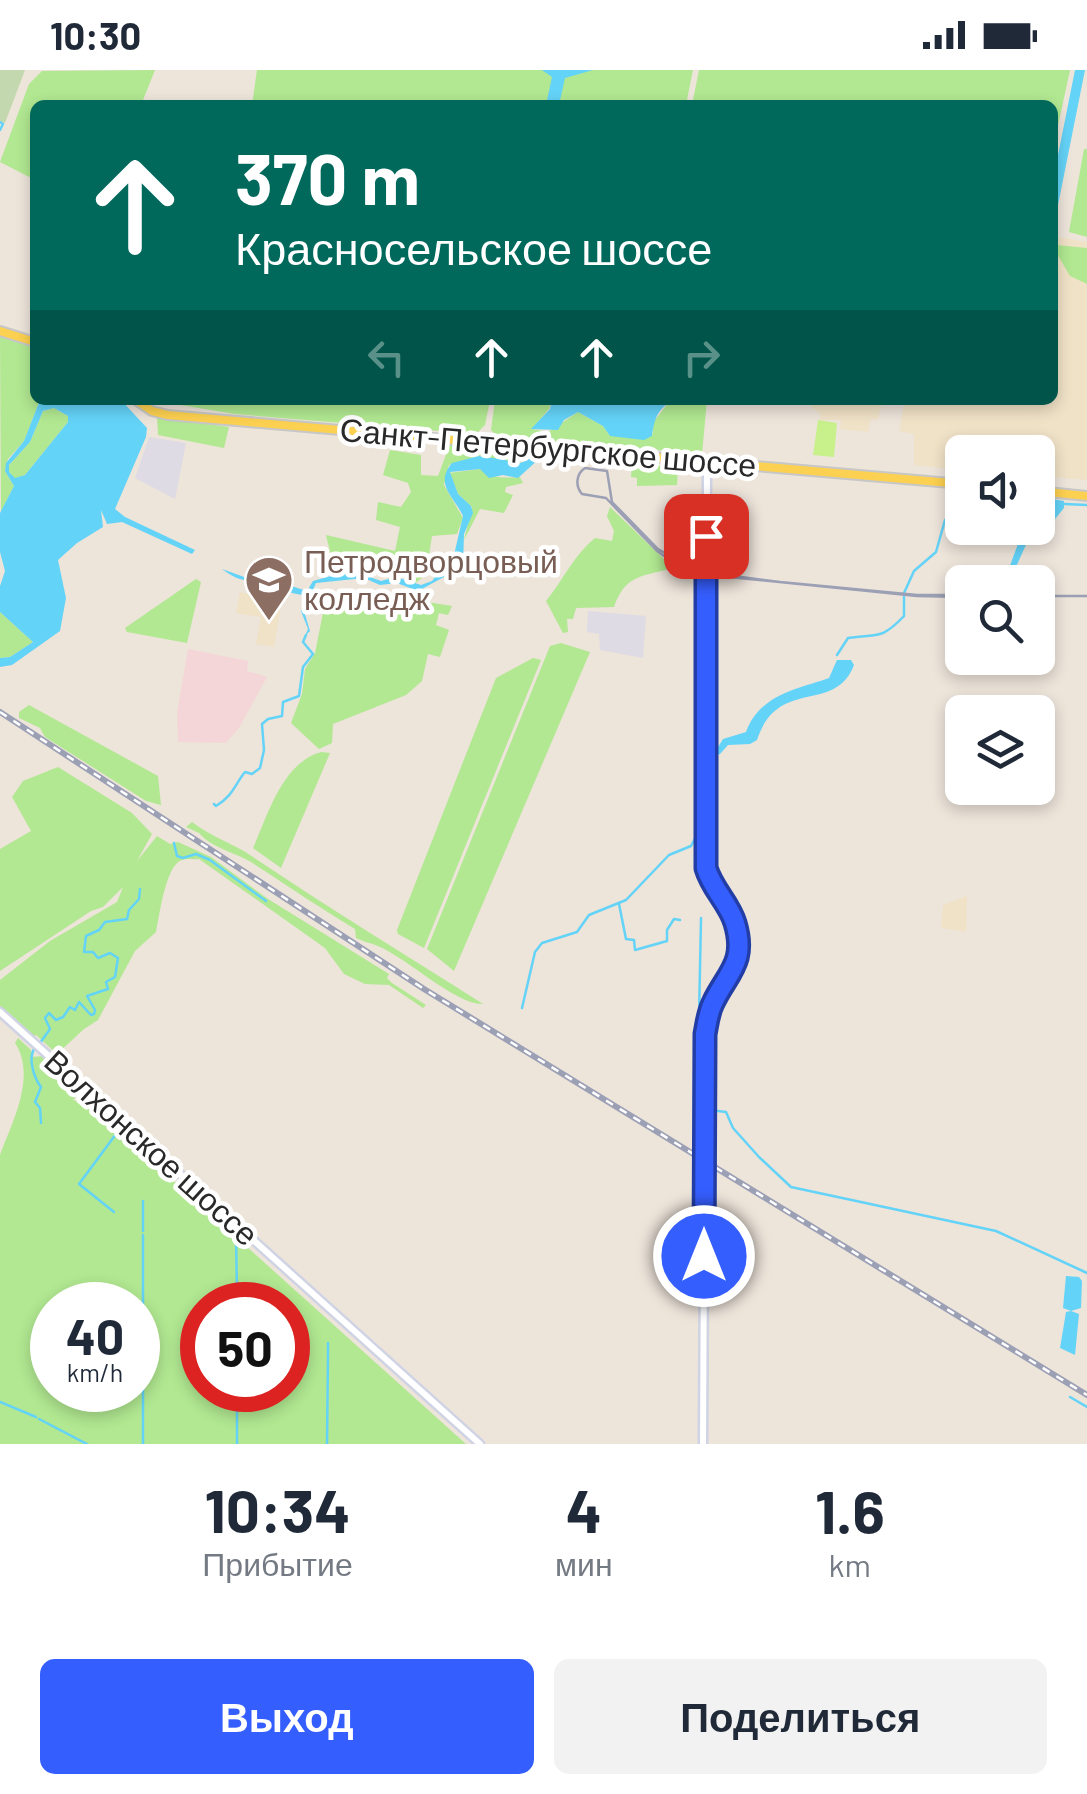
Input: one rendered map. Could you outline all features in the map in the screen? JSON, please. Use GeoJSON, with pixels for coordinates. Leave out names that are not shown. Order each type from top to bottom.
{"type":"FeatureCollection","features":[{"type":"Feature","properties":{"kind":"main road"},"geometry":{"type":"LineString","coordinates":[[0,329],[30,339]]}},
{"type":"Feature","properties":{"kind":"main road","name":"Санкт-Петербургское шоссе"},"geometry":{"type":"LineString","coordinates":[[149,405],[172,412],[945,481]]}},
{"type":"Feature","properties":{"kind":"main road"},"geometry":{"type":"LineString","coordinates":[[703,1444],[705,1034],[709,1012],[732,975],[738,947],[734,920],[706,868],[707,460]]}},
{"type":"Feature","properties":{"kind":"main road"},"geometry":{"type":"LineString","coordinates":[[1055,491],[1087,494]]}},
{"type":"Feature","properties":{"kind":"main road","name":"Волхонское шоссе"},"geometry":{"type":"LineString","coordinates":[[0,1012],[480,1444]]}},
{"type":"Feature","properties":{"kind":"shaded area"},"geometry":{"type":"Polygon","coordinates":[[[1058,237],[1087,242],[1087,480],[1055,477],[1055,435],[945,435],[945,468],[914,465],[914,434],[899,431],[904,405],[1058,405],[1058,237]]]}},
{"type":"Feature","properties":{"kind":"shaded area"},"geometry":{"type":"Polygon","coordinates":[[[881,405],[878,420],[871,419],[868,432],[840,429],[841,420],[820,420],[820,413],[812,408],[881,405]]]}},
{"type":"Feature","properties":{"kind":"shaded area"},"geometry":{"type":"Polygon","coordinates":[[[149,437],[186,443],[175,499],[135,478],[149,437]]]}},
{"type":"Feature","properties":{"kind":"shaded area","name":"Петродворцовый колледж"},"geometry":{"type":"Polygon","coordinates":[[[240,592],[278,602],[281,607],[274,647],[256,644],[261,617],[236,613],[240,592]]]}},
{"type":"Feature","properties":{"kind":"shaded area"},"geometry":{"type":"Polygon","coordinates":[[[588,611],[646,616],[643,658],[600,650],[599,634],[587,632],[588,611]]]}},
{"type":"Feature","properties":{"kind":"shaded area"},"geometry":{"type":"Polygon","coordinates":[[[188,649],[248,661],[247,671],[267,677],[239,728],[226,743],[178,742],[177,713],[188,649]]]}},
{"type":"Feature","properties":{"kind":"shaded area"},"geometry":{"type":"Polygon","coordinates":[[[967,896],[966,932],[941,928],[943,905],[967,896]]]}},
{"type":"Feature","properties":{"kind":"green space"},"geometry":{"type":"Polygon","coordinates":[[[0,70],[25,70],[5,123],[0,121],[0,70]]]}},
{"type":"Feature","properties":{"kind":"green space"},"geometry":{"type":"Polygon","coordinates":[[[155,70],[143,100],[30,100],[30,177],[0,162],[29,84],[42,71],[155,70]]]}},
{"type":"Feature","properties":{"kind":"green space"},"geometry":{"type":"Polygon","coordinates":[[[257,70],[693,70],[687,100],[253,100],[257,70]]]}},
{"type":"Feature","properties":{"kind":"green space"},"geometry":{"type":"Polygon","coordinates":[[[699,70],[1070,70],[1058,126],[1058,100],[693,100],[699,70]]]}},
{"type":"Feature","properties":{"kind":"green space"},"geometry":{"type":"Polygon","coordinates":[[[1087,149],[1087,237],[1069,232],[1087,149]]]}},
{"type":"Feature","properties":{"kind":"green space"},"geometry":{"type":"Polygon","coordinates":[[[1058,245],[1087,248],[1087,284],[1070,276],[1058,255],[1058,245]]]}},
{"type":"Feature","properties":{"kind":"green space"},"geometry":{"type":"Polygon","coordinates":[[[0,334],[30,344],[30,405],[38,405],[24,441],[8,459],[5,471],[14,486],[1,512],[0,334]]]}},
{"type":"Feature","properties":{"kind":"green space"},"geometry":{"type":"Polygon","coordinates":[[[181,405],[489,405],[485,425],[476,434],[234,414],[181,405]]]}},
{"type":"Feature","properties":{"kind":"green space"},"geometry":{"type":"Polygon","coordinates":[[[494,405],[550,405],[532,429],[548,432],[578,412],[603,426],[610,436],[653,434],[652,424],[667,405],[707,405],[702,454],[497,436],[491,430],[494,405]]]}},
{"type":"Feature","properties":{"kind":"green space"},"geometry":{"type":"Polygon","coordinates":[[[54,408],[68,416],[68,422],[25,475],[15,479],[9,465],[30,442],[43,411],[54,408]]]}},
{"type":"Feature","properties":{"kind":"green space"},"geometry":{"type":"Polygon","coordinates":[[[157,417],[229,427],[224,448],[158,435],[157,417]]]}},
{"type":"Feature","properties":{"kind":"green space"},"geometry":{"type":"Polygon","coordinates":[[[818,420],[837,423],[834,457],[813,455],[818,420]]]}},
{"type":"Feature","properties":{"kind":"green space"},"geometry":{"type":"Polygon","coordinates":[[[450,444],[471,444],[470,448],[463,448],[465,452],[493,447],[502,453],[514,450],[527,457],[517,465],[479,456],[449,465],[444,485],[463,518],[457,534],[432,536],[426,575],[415,583],[400,576],[335,572],[326,535],[395,551],[400,527],[376,520],[378,502],[401,507],[411,492],[408,483],[383,475],[390,450],[421,455],[421,475],[438,476],[450,444]]]}},
{"type":"Feature","properties":{"kind":"green space"},"geometry":{"type":"Polygon","coordinates":[[[632,463],[678,467],[677,485],[637,486],[637,478],[631,477],[632,463]]]}},
{"type":"Feature","properties":{"kind":"green space"},"geometry":{"type":"Polygon","coordinates":[[[480,469],[504,478],[520,477],[523,483],[506,487],[505,492],[513,495],[504,513],[480,509],[464,540],[472,507],[458,494],[449,473],[480,469]]]}},
{"type":"Feature","properties":{"kind":"green space"},"geometry":{"type":"Polygon","coordinates":[[[610,507],[668,563],[669,569],[628,583],[614,607],[576,608],[573,619],[567,619],[568,632],[563,633],[546,601],[595,538],[612,541],[614,531],[607,516],[610,507]]]}},
{"type":"Feature","properties":{"kind":"green space"},"geometry":{"type":"Polygon","coordinates":[[[196,579],[201,582],[187,643],[127,632],[125,628],[196,579]]]}},
{"type":"Feature","properties":{"kind":"green space"},"geometry":{"type":"Polygon","coordinates":[[[359,591],[452,606],[448,615],[439,613],[436,625],[449,630],[440,657],[428,654],[422,681],[406,695],[333,724],[332,743],[319,749],[291,723],[302,694],[305,669],[315,653],[323,613],[346,595],[359,591]]]}},
{"type":"Feature","properties":{"kind":"green space"},"geometry":{"type":"Polygon","coordinates":[[[0,612],[33,642],[10,657],[0,658],[0,612]]]}},
{"type":"Feature","properties":{"kind":"green space"},"geometry":{"type":"Polygon","coordinates":[[[561,643],[590,652],[454,971],[427,949],[550,646],[561,643]]]}},
{"type":"Feature","properties":{"kind":"green space"},"geometry":{"type":"Polygon","coordinates":[[[533,658],[541,660],[424,948],[397,930],[496,678],[533,658]]]}},
{"type":"Feature","properties":{"kind":"green space"},"geometry":{"type":"Polygon","coordinates":[[[29,705],[158,776],[161,805],[146,801],[45,737],[40,728],[19,718],[19,712],[29,705]]]}},
{"type":"Feature","properties":{"kind":"green space"},"geometry":{"type":"Polygon","coordinates":[[[330,753],[281,868],[253,848],[286,779],[307,758],[330,753]]]}},
{"type":"Feature","properties":{"kind":"green space"},"geometry":{"type":"Polygon","coordinates":[[[58,767],[132,813],[152,834],[137,861],[157,836],[211,857],[268,899],[389,974],[387,978],[392,983],[426,1005],[423,1008],[389,985],[365,984],[344,974],[325,948],[199,859],[184,859],[176,864],[168,881],[156,932],[135,951],[98,1020],[57,1054],[36,1035],[32,1037],[0,1006],[0,980],[50,941],[117,902],[123,887],[103,907],[0,971],[0,849],[31,831],[12,797],[23,781],[58,767]]]}},
{"type":"Feature","properties":{"kind":"green space"},"geometry":{"type":"Polygon","coordinates":[[[192,822],[483,1004],[459,997],[390,952],[356,938],[355,929],[247,860],[186,827],[192,822]]]}},
{"type":"Feature","properties":{"kind":"green space"},"geometry":{"type":"Polygon","coordinates":[[[18,1038],[31,1050],[31,1057],[44,1056],[81,1091],[73,1100],[93,1105],[139,1150],[148,1151],[160,1166],[159,1173],[164,1177],[166,1174],[286,1282],[180,1282],[180,1412],[310,1412],[310,1304],[466,1444],[0,1444],[0,1155],[23,1085],[21,1056],[15,1043],[18,1038]]]}},
{"type":"Feature","properties":{"kind":"water"},"geometry":{"type":"Polygon","coordinates":[[[542,70],[593,70],[565,78],[560,100],[547,100],[552,77],[542,70]]]}},
{"type":"Feature","properties":{"kind":"water"},"geometry":{"type":"Polygon","coordinates":[[[1075,70],[1085,70],[1058,205],[1058,155],[1075,70]]]}},
{"type":"Feature","properties":{"kind":"water"},"geometry":{"type":"Polygon","coordinates":[[[38,405],[126,405],[147,428],[115,509],[195,550],[192,554],[122,522],[107,524],[101,510],[103,527],[58,560],[66,598],[60,631],[12,665],[0,667],[0,658],[10,657],[33,642],[0,612],[0,586],[5,571],[0,552],[0,513],[14,486],[5,471],[6,463],[24,441],[38,405]],[[54,408],[43,411],[30,442],[9,465],[9,472],[15,478],[25,475],[68,422],[68,416],[54,408]]]}},
{"type":"Feature","properties":{"kind":"water"},"geometry":{"type":"Polygon","coordinates":[[[551,405],[666,405],[655,420],[652,436],[644,440],[610,436],[603,426],[578,412],[564,420],[558,430],[531,429],[551,405]]]}},
{"type":"Feature","properties":{"kind":"water"},"geometry":{"type":"Polygon","coordinates":[[[479,456],[515,465],[530,456],[540,458],[518,478],[489,478],[480,469],[450,472],[458,494],[473,513],[464,534],[463,567],[458,576],[444,577],[418,591],[397,583],[380,585],[364,578],[316,583],[304,611],[310,631],[305,636],[308,629],[301,611],[305,607],[304,595],[241,579],[222,569],[307,591],[313,581],[356,572],[381,581],[396,577],[421,585],[432,581],[440,571],[459,567],[454,555],[463,516],[447,490],[447,471],[452,463],[479,456]]]}},
{"type":"Feature","properties":{"kind":"water"},"geometry":{"type":"Polygon","coordinates":[[[1055,500],[1064,501],[1064,508],[1055,519],[1055,500]]]}},
{"type":"Feature","properties":{"kind":"water"},"geometry":{"type":"Polygon","coordinates":[[[1018,545],[1026,545],[1017,565],[1010,565],[1018,545]]]}},
{"type":"Feature","properties":{"kind":"water"},"geometry":{"type":"Polygon","coordinates":[[[837,660],[851,660],[854,665],[834,689],[778,708],[766,720],[757,740],[728,745],[712,757],[723,739],[746,732],[752,719],[770,701],[829,678],[837,660]]]}},
{"type":"Feature","properties":{"kind":"water"},"geometry":{"type":"Polygon","coordinates":[[[1066,1276],[1082,1281],[1081,1308],[1071,1311],[1063,1308],[1066,1276]]]}},
{"type":"Feature","properties":{"kind":"water"},"geometry":{"type":"Polygon","coordinates":[[[1066,1312],[1079,1314],[1075,1355],[1060,1348],[1066,1312]]]}},
{"type":"Feature","properties":{"kind":"waterway"},"geometry":{"type":"LineString","coordinates":[[0,122],[0,130]]}},
{"type":"Feature","properties":{"kind":"waterway"},"geometry":{"type":"LineString","coordinates":[[1065,504],[1087,505]]}},
{"type":"Feature","properties":{"kind":"waterway"},"geometry":{"type":"LineString","coordinates":[[904,593],[914,571],[936,552],[945,520]]}},
{"type":"Feature","properties":{"kind":"waterway"},"geometry":{"type":"LineString","coordinates":[[837,655],[848,638],[878,634],[896,624],[904,616],[904,597]]}},
{"type":"Feature","properties":{"kind":"waterway"},"geometry":{"type":"LineString","coordinates":[[214,804],[226,798],[245,772],[252,774],[260,768],[264,750],[262,724],[282,716],[283,702],[299,696],[303,667],[313,654],[303,642],[306,635]]}},
{"type":"Feature","properties":{"kind":"waterway"},"geometry":{"type":"LineString","coordinates":[[710,828],[714,806]]}},
{"type":"Feature","properties":{"kind":"waterway"},"geometry":{"type":"LineString","coordinates":[[522,1008],[535,952],[542,943],[577,932],[589,915],[626,900],[669,855],[691,846],[700,829]]}},
{"type":"Feature","properties":{"kind":"waterway"},"geometry":{"type":"LineString","coordinates":[[174,843],[177,856],[196,854],[210,860],[266,901]]}},
{"type":"Feature","properties":{"kind":"waterway"},"geometry":{"type":"LineString","coordinates":[[40,1043],[50,1029],[45,1018],[49,1013],[56,1020],[70,1007],[75,1010],[79,1002],[94,1014],[87,996],[108,989],[106,982],[115,977],[118,958],[110,953],[98,958],[93,952],[84,952],[86,936],[105,922],[127,919],[139,899],[140,889]]}},
{"type":"Feature","properties":{"kind":"waterway"},"geometry":{"type":"LineString","coordinates":[[619,904],[626,939],[634,940],[635,950],[667,941],[667,930],[674,919],[680,920]]}},
{"type":"Feature","properties":{"kind":"waterway"},"geometry":{"type":"LineString","coordinates":[[694,1075],[701,918]]}},
{"type":"Feature","properties":{"kind":"waterway"},"geometry":{"type":"LineString","coordinates":[[713,1030],[715,1074]]}},
{"type":"Feature","properties":{"kind":"waterway"},"geometry":{"type":"LineString","coordinates":[[34,1049],[33,1068],[41,1087],[35,1102],[40,1108],[41,1123]]}},
{"type":"Feature","properties":{"kind":"waterway"},"geometry":{"type":"LineString","coordinates":[[718,1111],[726,1112],[733,1128],[791,1187],[996,1231],[1087,1273]]}},
{"type":"Feature","properties":{"kind":"waterway"},"geometry":{"type":"LineString","coordinates":[[114,1212],[79,1184],[116,1134]]}},
{"type":"Feature","properties":{"kind":"waterway"},"geometry":{"type":"LineString","coordinates":[[143,1201],[143,1231]]}},
{"type":"Feature","properties":{"kind":"waterway"},"geometry":{"type":"LineString","coordinates":[[143,1235],[143,1444]]}},
{"type":"Feature","properties":{"kind":"waterway"},"geometry":{"type":"LineString","coordinates":[[236,1237],[237,1282]]}},
{"type":"Feature","properties":{"kind":"waterway"},"geometry":{"type":"LineString","coordinates":[[328,1343],[328,1354]]}},
{"type":"Feature","properties":{"kind":"waterway"},"geometry":{"type":"LineString","coordinates":[[327,1444],[328,1355]]}},
{"type":"Feature","properties":{"kind":"waterway"},"geometry":{"type":"LineString","coordinates":[[1070,1397],[1087,1407]]}},
{"type":"Feature","properties":{"kind":"waterway"},"geometry":{"type":"LineString","coordinates":[[0,1402],[36,1417]]}},
{"type":"Feature","properties":{"kind":"waterway"},"geometry":{"type":"LineString","coordinates":[[237,1412],[237,1444]]}},
{"type":"Feature","properties":{"kind":"waterway"},"geometry":{"type":"LineString","coordinates":[[39,1419],[87,1444]]}},
{"type":"Feature","properties":{"kind":"tram line"},"geometry":{"type":"LineString","coordinates":[[945,595],[696,571],[658,549],[612,502],[607,471],[585,468],[578,477],[582,494],[606,498],[657,551],[699,574],[945,597]]}},
{"type":"Feature","properties":{"kind":"tram line"},"geometry":{"type":"LineString","coordinates":[[1055,596],[1087,596]]}},
{"type":"Feature","properties":{"kind":"railway"},"geometry":{"type":"LineString","coordinates":[[0,712],[424,989],[1087,1395]]}},
{"type":"Feature","properties":{"kind":"place","name":"Петродворцовый колледж"},"geometry":{"type":"Point","coordinates":[269,622]}},
{"type":"Feature","properties":{"kind":"route"},"geometry":{"type":"LineString","coordinates":[[704,1256],[705,1034],[713,1003],[734,970],[738,947],[734,920],[709,880],[706,868],[706,536]]}}]}
